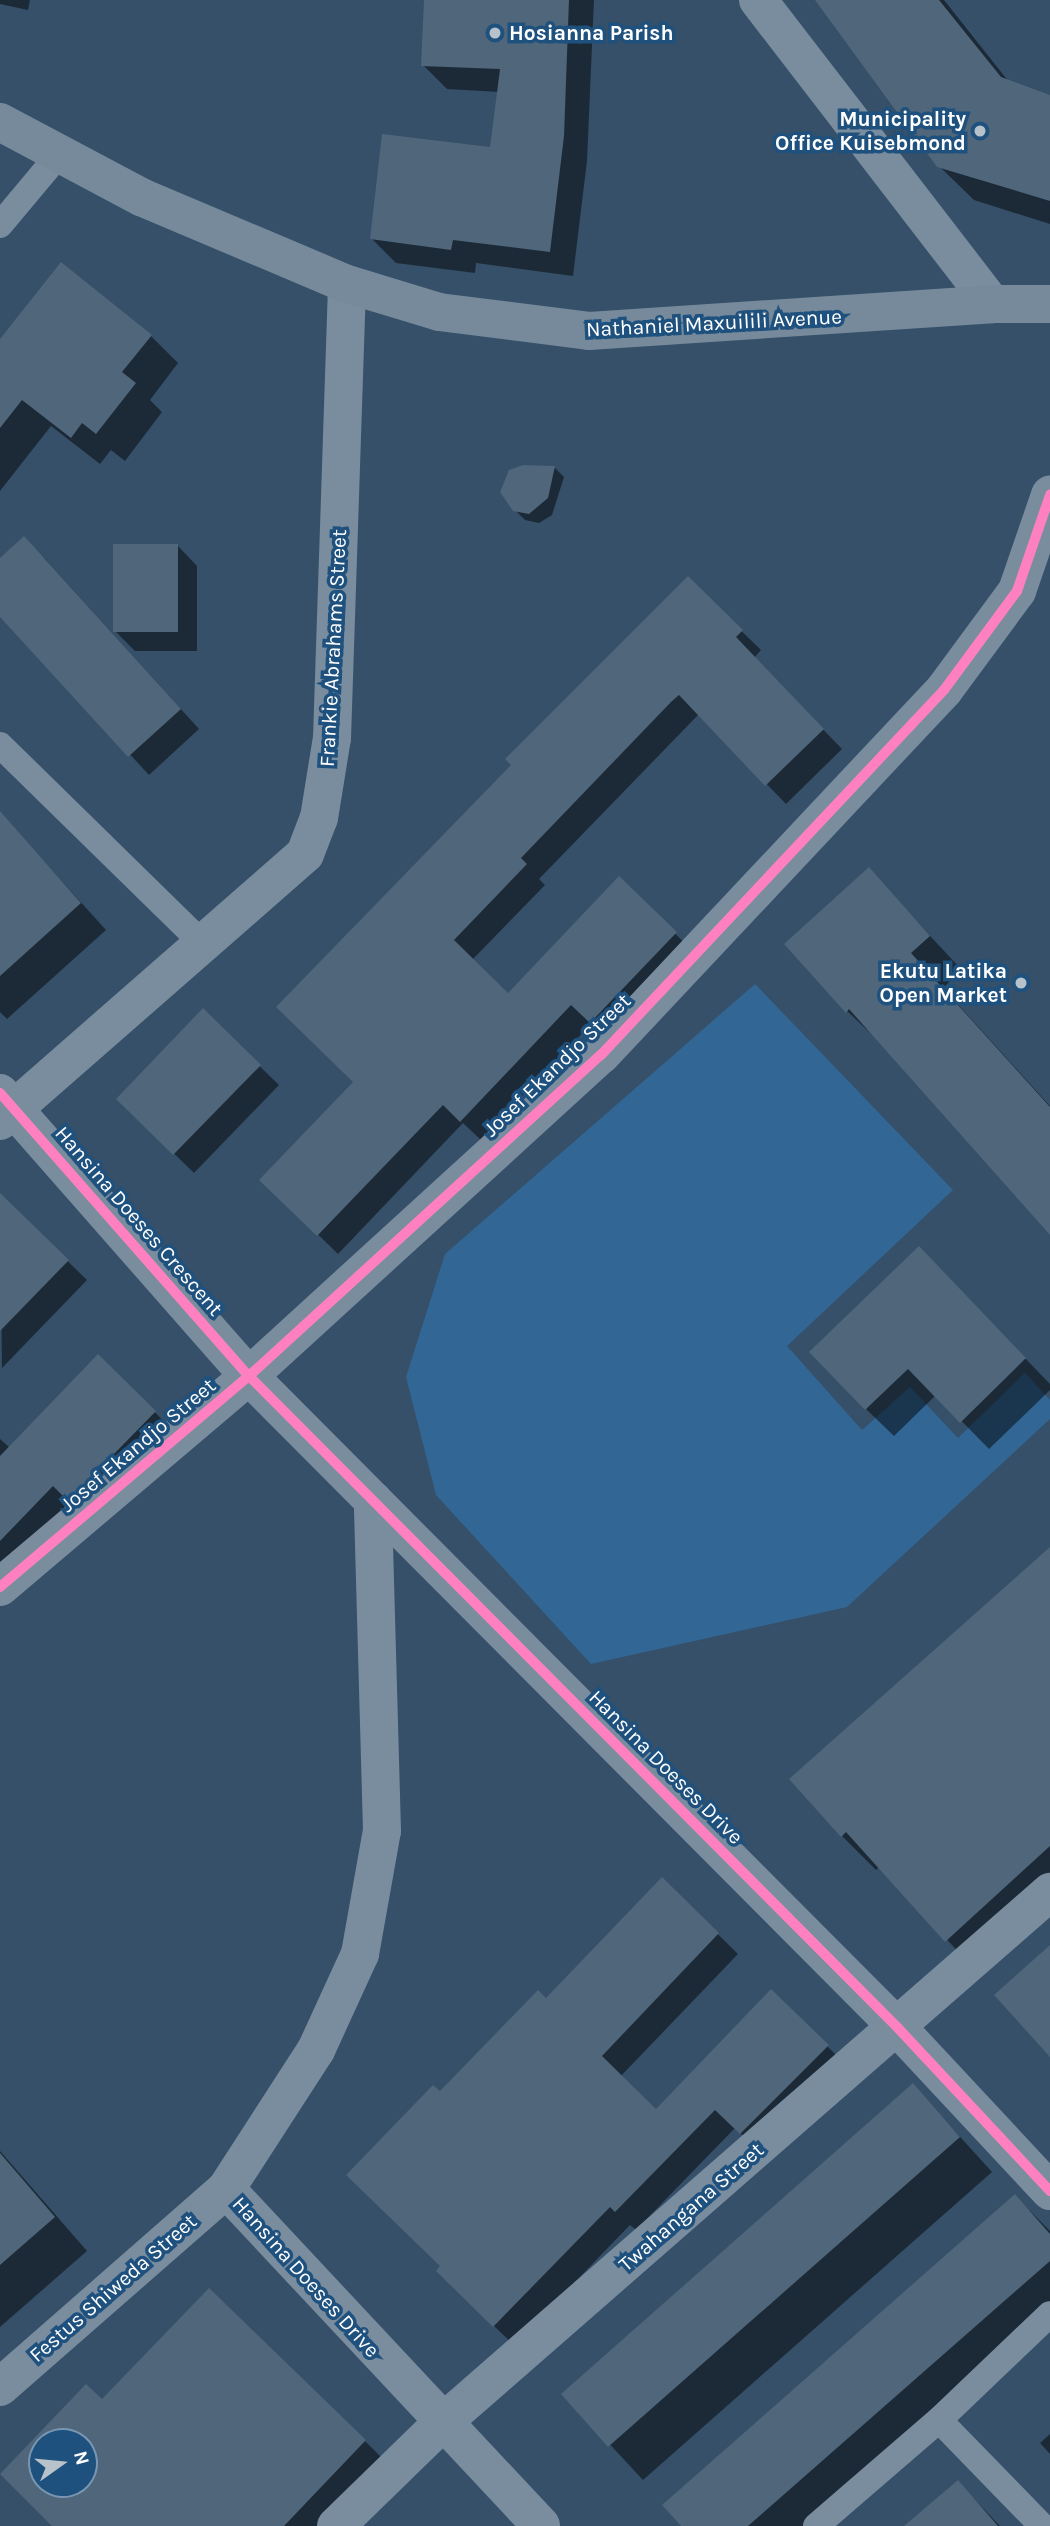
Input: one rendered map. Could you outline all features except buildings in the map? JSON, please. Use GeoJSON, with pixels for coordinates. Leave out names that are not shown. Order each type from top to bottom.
{"type":"FeatureCollection","features":[{"type":"Feature","properties":{"kind":"street"},"geometry":{"type":"LineString","coordinates":[[758,0],[992,304]]}},
{"type":"Feature","properties":{"kind":"street","name":"Nathaniel Maxuilili Avenue"},"geometry":{"type":"LineString","coordinates":[[0,122],[61,152],[141,198],[347,285],[439,312],[589,331],[992,304],[1050,304]]}},
{"type":"Feature","properties":{"kind":"street","name":"Frankie Abrahams Street"},"geometry":{"type":"LineString","coordinates":[[5,1108],[203,944],[305,854],[319,817],[332,738],[347,285]]}},
{"type":"Feature","properties":{"kind":"street","name":"Josef Ekandjo Street"},"geometry":{"type":"LineString","coordinates":[[0,1587],[249,1376],[601,1055],[944,690],[1017,592],[1050,495]]}},
{"type":"Feature","properties":{"kind":"street","name":"Hansina Doeses Crescent"},"geometry":{"type":"LineString","coordinates":[[5,1108],[249,1376]]}},
{"type":"Feature","properties":{"kind":"street","name":"Hansina Doeses Drive"},"geometry":{"type":"LineString","coordinates":[[249,1376],[898,2028],[1050,2191]]}},
{"type":"Feature","properties":{"kind":"street","name":"Hansina Doeses Drive"},"geometry":{"type":"LineString","coordinates":[[373,1500],[382,1831],[360,1954],[316,2050],[226,2189],[441,2424],[541,2526]]}},
{"type":"Feature","properties":{"kind":"street","name":"Twahangana Street"},"geometry":{"type":"LineString","coordinates":[[336,2526],[441,2424],[898,2028],[1050,1892]]}},
{"type":"Feature","properties":{"kind":"street","name":"Festus Shiweda Street"},"geometry":{"type":"LineString","coordinates":[[0,2387],[226,2189]]}},
{"type":"Feature","properties":{"kind":"lane"},"geometry":{"type":"LineString","coordinates":[[0,225],[61,152]]}},
{"type":"Feature","properties":{"kind":"lane"},"geometry":{"type":"LineString","coordinates":[[0,745],[203,944]]}},
{"type":"Feature","properties":{"kind":"lane"},"geometry":{"type":"LineString","coordinates":[[818,2525],[939,2420],[1050,2314]]}},
{"type":"Feature","properties":{"kind":"lane"},"geometry":{"type":"LineString","coordinates":[[939,2420],[1042,2526]]}},
{"type":"Feature","properties":{"kind":"shaded area"},"geometry":{"type":"Polygon","coordinates":[[[755,984],[953,1190],[787,1346],[862,1430],[910,1387],[958,1438],[1025,1373],[1050,1400],[1050,1419],[847,1607],[591,1664],[436,1495],[406,1377],[445,1254],[755,984]]]}},
{"type":"Feature","properties":{"kind":"cycle path"},"geometry":{"type":"LineString","coordinates":[[0,1587],[249,1376],[601,1055],[944,690],[1017,591],[1050,495]]}},
{"type":"Feature","properties":{"kind":"cycle path"},"geometry":{"type":"LineString","coordinates":[[0,1093],[249,1376],[898,2028],[1050,2191]]}},
{"type":"Feature","properties":{"kind":"place","name":"Hosianna Parish"},"geometry":{"type":"Point","coordinates":[495,33]}},
{"type":"Feature","properties":{"kind":"place","name":"Municipality Office Kuisebmond"},"geometry":{"type":"Point","coordinates":[980,131]}},
{"type":"Feature","properties":{"kind":"place","name":"Ekutu Latika Open Market"},"geometry":{"type":"Point","coordinates":[1021,983]}}]}
